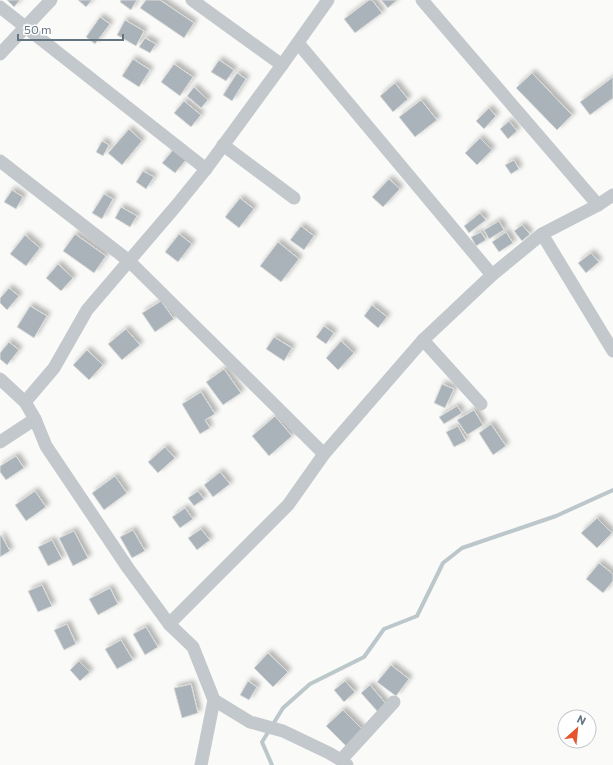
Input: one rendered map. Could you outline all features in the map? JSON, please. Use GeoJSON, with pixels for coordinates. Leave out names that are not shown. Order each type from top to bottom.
{"type":"FeatureCollection","features":[{"type":"Feature","properties":{"kind":"street"},"geometry":{"type":"LineString","coordinates":[[0,54],[51,0]]}},
{"type":"Feature","properties":{"kind":"street"},"geometry":{"type":"LineString","coordinates":[[192,0],[282,65]]}},
{"type":"Feature","properties":{"kind":"street"},"geometry":{"type":"LineString","coordinates":[[25,402],[54,368],[87,310],[206,169],[328,0]]}},
{"type":"Feature","properties":{"kind":"street"},"geometry":{"type":"LineString","coordinates":[[422,0],[598,205]]}},
{"type":"Feature","properties":{"kind":"street"},"geometry":{"type":"LineString","coordinates":[[0,7],[206,169]]}},
{"type":"Feature","properties":{"kind":"street"},"geometry":{"type":"LineString","coordinates":[[298,43],[492,275]]}},
{"type":"Feature","properties":{"kind":"street"},"geometry":{"type":"LineString","coordinates":[[223,145],[294,198]]}},
{"type":"Feature","properties":{"kind":"street"},"geometry":{"type":"LineString","coordinates":[[0,161],[129,261],[324,454]]}},
{"type":"Feature","properties":{"kind":"street"},"geometry":{"type":"LineString","coordinates":[[168,624],[288,505],[324,454],[423,340],[492,275],[542,234],[598,205],[613,195]]}},
{"type":"Feature","properties":{"kind":"street"},"geometry":{"type":"LineString","coordinates":[[542,234],[613,351]]}},
{"type":"Feature","properties":{"kind":"street"},"geometry":{"type":"LineString","coordinates":[[423,340],[481,404]]}},
{"type":"Feature","properties":{"kind":"street"},"geometry":{"type":"LineString","coordinates":[[0,379],[25,402],[35,419],[46,446],[128,568],[168,624],[193,647],[214,700],[202,760]]}},
{"type":"Feature","properties":{"kind":"street"},"geometry":{"type":"LineString","coordinates":[[0,442],[35,419]]}},
{"type":"Feature","properties":{"kind":"street"},"geometry":{"type":"LineString","coordinates":[[214,700],[250,722],[283,731],[329,753],[344,762],[394,702]]}},
{"type":"Feature","properties":{"kind":"building"},"geometry":{"type":"Polygon","coordinates":[[[7,0],[20,0],[14,7],[7,0]]]}},
{"type":"Feature","properties":{"kind":"building"},"geometry":{"type":"Polygon","coordinates":[[[78,0],[92,0],[86,7],[78,0]]]}},
{"type":"Feature","properties":{"kind":"building"},"geometry":{"type":"Polygon","coordinates":[[[121,0],[137,0],[131,10],[120,2],[121,0]]]}},
{"type":"Feature","properties":{"kind":"building"},"geometry":{"type":"Polygon","coordinates":[[[146,0],[160,0],[194,23],[184,38],[140,8],[146,0]]]}},
{"type":"Feature","properties":{"kind":"building"},"geometry":{"type":"Polygon","coordinates":[[[369,0],[372,0],[382,13],[355,33],[344,19],[369,0]]]}},
{"type":"Feature","properties":{"kind":"building"},"geometry":{"type":"Polygon","coordinates":[[[381,0],[397,0],[388,8],[381,0]]]}},
{"type":"Feature","properties":{"kind":"building"},"geometry":{"type":"Polygon","coordinates":[[[100,17],[110,24],[95,44],[86,37],[100,17]]]}},
{"type":"Feature","properties":{"kind":"building"},"geometry":{"type":"Polygon","coordinates":[[[125,20],[144,31],[136,46],[117,35],[125,20]]]}},
{"type":"Feature","properties":{"kind":"building"},"geometry":{"type":"Polygon","coordinates":[[[145,38],[156,44],[150,53],[139,47],[145,38]]]}},
{"type":"Feature","properties":{"kind":"building"},"geometry":{"type":"Polygon","coordinates":[[[133,59],[150,70],[139,87],[122,76],[133,59]]]}},
{"type":"Feature","properties":{"kind":"building"},"geometry":{"type":"Polygon","coordinates":[[[219,60],[234,70],[226,81],[211,72],[219,60]]]}},
{"type":"Feature","properties":{"kind":"building"},"geometry":{"type":"Polygon","coordinates":[[[174,64],[193,77],[180,96],[161,82],[174,64]]]}},
{"type":"Feature","properties":{"kind":"building"},"geometry":{"type":"Polygon","coordinates":[[[237,73],[246,79],[232,101],[223,95],[237,73]]]}},
{"type":"Feature","properties":{"kind":"building"},"geometry":{"type":"Polygon","coordinates":[[[532,73],[572,115],[557,130],[516,88],[532,73]]]}},
{"type":"Feature","properties":{"kind":"building"},"geometry":{"type":"Polygon","coordinates":[[[613,77],[613,98],[590,115],[580,102],[613,77]]]}},
{"type":"Feature","properties":{"kind":"building"},"geometry":{"type":"Polygon","coordinates":[[[395,83],[408,99],[393,112],[380,96],[395,83]]]}},
{"type":"Feature","properties":{"kind":"building"},"geometry":{"type":"Polygon","coordinates":[[[194,87],[208,100],[201,108],[187,96],[194,87]]]}},
{"type":"Feature","properties":{"kind":"building"},"geometry":{"type":"Polygon","coordinates":[[[421,100],[437,120],[415,137],[399,117],[421,100]]]}},
{"type":"Feature","properties":{"kind":"building"},"geometry":{"type":"Polygon","coordinates":[[[184,101],[201,115],[191,127],[174,113],[184,101]]]}},
{"type":"Feature","properties":{"kind":"building"},"geometry":{"type":"Polygon","coordinates":[[[489,108],[496,116],[484,129],[476,121],[489,108]]]}},
{"type":"Feature","properties":{"kind":"building"},"geometry":{"type":"Polygon","coordinates":[[[509,121],[517,131],[508,139],[500,129],[509,121]]]}},
{"type":"Feature","properties":{"kind":"building"},"geometry":{"type":"Polygon","coordinates":[[[129,129],[142,141],[122,165],[108,153],[129,129]]]}},
{"type":"Feature","properties":{"kind":"building"},"geometry":{"type":"Polygon","coordinates":[[[480,138],[492,150],[477,165],[465,153],[480,138]]]}},
{"type":"Feature","properties":{"kind":"building"},"geometry":{"type":"Polygon","coordinates":[[[102,141],[109,145],[103,156],[96,152],[102,141]]]}},
{"type":"Feature","properties":{"kind":"building"},"geometry":{"type":"Polygon","coordinates":[[[173,150],[186,160],[175,173],[162,163],[173,150]]]}},
{"type":"Feature","properties":{"kind":"building"},"geometry":{"type":"Polygon","coordinates":[[[514,160],[519,169],[511,174],[505,165],[514,160]]]}},
{"type":"Feature","properties":{"kind":"building"},"geometry":{"type":"Polygon","coordinates":[[[143,171],[154,177],[146,189],[136,182],[143,171]]]}},
{"type":"Feature","properties":{"kind":"building"},"geometry":{"type":"Polygon","coordinates":[[[389,179],[400,189],[383,207],[372,197],[389,179]]]}},
{"type":"Feature","properties":{"kind":"building"},"geometry":{"type":"Polygon","coordinates":[[[12,190],[23,197],[16,209],[4,202],[12,190]]]}},
{"type":"Feature","properties":{"kind":"building"},"geometry":{"type":"Polygon","coordinates":[[[104,194],[113,199],[102,219],[92,213],[104,194]]]}},
{"type":"Feature","properties":{"kind":"building"},"geometry":{"type":"Polygon","coordinates":[[[240,198],[254,209],[239,228],[225,217],[240,198]]]}},
{"type":"Feature","properties":{"kind":"building"},"geometry":{"type":"Polygon","coordinates":[[[121,207],[137,216],[130,227],[115,218],[121,207]]]}},
{"type":"Feature","properties":{"kind":"building"},"geometry":{"type":"Polygon","coordinates":[[[480,213],[486,220],[469,233],[464,226],[480,213]]]}},
{"type":"Feature","properties":{"kind":"building"},"geometry":{"type":"Polygon","coordinates":[[[499,221],[504,230],[489,239],[484,230],[499,221]]]}},
{"type":"Feature","properties":{"kind":"building"},"geometry":{"type":"Polygon","coordinates":[[[522,225],[530,234],[522,241],[514,231],[522,225]]]}},
{"type":"Feature","properties":{"kind":"building"},"geometry":{"type":"Polygon","coordinates":[[[301,226],[314,236],[304,250],[290,240],[301,226]]]}},
{"type":"Feature","properties":{"kind":"building"},"geometry":{"type":"Polygon","coordinates":[[[481,232],[486,240],[476,246],[471,237],[481,232]]]}},
{"type":"Feature","properties":{"kind":"building"},"geometry":{"type":"Polygon","coordinates":[[[506,232],[513,243],[499,252],[492,242],[506,232]]]}},
{"type":"Feature","properties":{"kind":"building"},"geometry":{"type":"Polygon","coordinates":[[[75,234],[106,256],[94,273],[63,251],[75,234]]]}},
{"type":"Feature","properties":{"kind":"building"},"geometry":{"type":"Polygon","coordinates":[[[179,234],[192,244],[178,262],[165,252],[179,234]]]}},
{"type":"Feature","properties":{"kind":"building"},"geometry":{"type":"Polygon","coordinates":[[[25,235],[40,248],[26,266],[10,254],[25,235]]]}},
{"type":"Feature","properties":{"kind":"building"},"geometry":{"type":"Polygon","coordinates":[[[278,242],[299,259],[281,282],[260,266],[278,242]]]}},
{"type":"Feature","properties":{"kind":"building"},"geometry":{"type":"Polygon","coordinates":[[[591,253],[599,262],[586,273],[578,263],[591,253]]]}},
{"type":"Feature","properties":{"kind":"building"},"geometry":{"type":"Polygon","coordinates":[[[58,264],[73,278],[61,291],[46,278],[58,264]]]}},
{"type":"Feature","properties":{"kind":"building"},"geometry":{"type":"Polygon","coordinates":[[[9,288],[19,296],[7,310],[0,303],[0,298],[9,288]]]}},
{"type":"Feature","properties":{"kind":"building"},"geometry":{"type":"Polygon","coordinates":[[[161,301],[174,319],[155,332],[142,313],[161,301]]]}},
{"type":"Feature","properties":{"kind":"building"},"geometry":{"type":"Polygon","coordinates":[[[372,305],[387,317],[378,328],[364,316],[372,305]]]}},
{"type":"Feature","properties":{"kind":"building"},"geometry":{"type":"Polygon","coordinates":[[[30,306],[47,316],[34,338],[17,327],[30,306]]]}},
{"type":"Feature","properties":{"kind":"building"},"geometry":{"type":"Polygon","coordinates":[[[324,326],[334,333],[326,344],[316,337],[324,326]]]}},
{"type":"Feature","properties":{"kind":"building"},"geometry":{"type":"Polygon","coordinates":[[[126,329],[140,345],[122,360],[108,344],[126,329]]]}},
{"type":"Feature","properties":{"kind":"building"},"geometry":{"type":"Polygon","coordinates":[[[274,337],[292,348],[284,361],[266,349],[274,337]]]}},
{"type":"Feature","properties":{"kind":"building"},"geometry":{"type":"Polygon","coordinates":[[[341,341],[354,353],[338,370],[326,358],[341,341]]]}},
{"type":"Feature","properties":{"kind":"building"},"geometry":{"type":"Polygon","coordinates":[[[9,342],[19,350],[7,365],[0,359],[0,353],[9,342]]]}},
{"type":"Feature","properties":{"kind":"building"},"geometry":{"type":"Polygon","coordinates":[[[87,350],[103,365],[89,380],[73,365],[87,350]]]}},
{"type":"Feature","properties":{"kind":"building"},"geometry":{"type":"Polygon","coordinates":[[[224,369],[241,393],[223,405],[206,382],[224,369]]]}},
{"type":"Feature","properties":{"kind":"building"},"geometry":{"type":"Polygon","coordinates":[[[442,384],[454,389],[445,408],[434,403],[442,384]]]}},
{"type":"Feature","properties":{"kind":"building"},"geometry":{"type":"Polygon","coordinates":[[[201,392],[215,414],[205,420],[210,428],[200,434],[182,404],[201,392]]]}},
{"type":"Feature","properties":{"kind":"building"},"geometry":{"type":"Polygon","coordinates":[[[457,406],[462,413],[444,424],[439,417],[457,406]]]}},
{"type":"Feature","properties":{"kind":"building"},"geometry":{"type":"Polygon","coordinates":[[[474,410],[483,425],[467,435],[457,420],[474,410]]]}},
{"type":"Feature","properties":{"kind":"building"},"geometry":{"type":"Polygon","coordinates":[[[275,416],[292,436],[269,456],[252,436],[275,416]]]}},
{"type":"Feature","properties":{"kind":"building"},"geometry":{"type":"Polygon","coordinates":[[[491,424],[506,446],[493,455],[479,433],[491,424]]]}},
{"type":"Feature","properties":{"kind":"building"},"geometry":{"type":"Polygon","coordinates":[[[458,426],[466,441],[454,447],[446,432],[458,426]]]}},
{"type":"Feature","properties":{"kind":"building"},"geometry":{"type":"Polygon","coordinates":[[[165,447],[175,458],[158,473],[148,462],[165,447]]]}},
{"type":"Feature","properties":{"kind":"building"},"geometry":{"type":"Polygon","coordinates":[[[16,456],[24,468],[6,480],[0,472],[0,466],[16,456]]]}},
{"type":"Feature","properties":{"kind":"building"},"geometry":{"type":"Polygon","coordinates":[[[220,472],[230,484],[213,497],[204,485],[220,472]]]}},
{"type":"Feature","properties":{"kind":"building"},"geometry":{"type":"Polygon","coordinates":[[[115,476],[127,493],[104,510],[92,493],[115,476]]]}},
{"type":"Feature","properties":{"kind":"building"},"geometry":{"type":"Polygon","coordinates":[[[35,491],[46,507],[26,521],[15,505],[35,491]]]}},
{"type":"Feature","properties":{"kind":"building"},"geometry":{"type":"Polygon","coordinates":[[[198,491],[204,499],[194,506],[188,498],[198,491]]]}},
{"type":"Feature","properties":{"kind":"building"},"geometry":{"type":"Polygon","coordinates":[[[185,508],[193,519],[180,528],[172,517],[185,508]]]}},
{"type":"Feature","properties":{"kind":"building"},"geometry":{"type":"Polygon","coordinates":[[[597,518],[612,533],[597,548],[581,533],[597,518]]]}},
{"type":"Feature","properties":{"kind":"building"},"geometry":{"type":"Polygon","coordinates":[[[201,529],[210,540],[197,550],[188,538],[201,529]]]}},
{"type":"Feature","properties":{"kind":"building"},"geometry":{"type":"Polygon","coordinates":[[[133,530],[145,551],[132,558],[120,537],[133,530]]]}},
{"type":"Feature","properties":{"kind":"building"},"geometry":{"type":"Polygon","coordinates":[[[74,531],[88,558],[73,566],[59,538],[74,531]]]}},
{"type":"Feature","properties":{"kind":"building"},"geometry":{"type":"Polygon","coordinates":[[[1,535],[10,551],[0,557],[0,536],[1,535]]]}},
{"type":"Feature","properties":{"kind":"building"},"geometry":{"type":"Polygon","coordinates":[[[52,540],[62,559],[48,566],[38,547],[52,540]]]}},
{"type":"Feature","properties":{"kind":"building"},"geometry":{"type":"Polygon","coordinates":[[[599,563],[613,574],[613,581],[603,593],[586,579],[599,563]]]}},
{"type":"Feature","properties":{"kind":"building"},"geometry":{"type":"Polygon","coordinates":[[[42,585],[52,606],[38,612],[28,591],[42,585]]]}},
{"type":"Feature","properties":{"kind":"building"},"geometry":{"type":"Polygon","coordinates":[[[110,588],[118,604],[98,615],[89,599],[110,588]]]}},
{"type":"Feature","properties":{"kind":"building"},"geometry":{"type":"Polygon","coordinates":[[[67,624],[76,644],[64,650],[54,630],[67,624]]]}},
{"type":"Feature","properties":{"kind":"building"},"geometry":{"type":"Polygon","coordinates":[[[146,627],[158,647],[145,655],[133,634],[146,627]]]}},
{"type":"Feature","properties":{"kind":"building"},"geometry":{"type":"Polygon","coordinates":[[[121,640],[133,660],[117,669],[105,649],[121,640]]]}},
{"type":"Feature","properties":{"kind":"building"},"geometry":{"type":"Polygon","coordinates":[[[268,653],[288,672],[273,687],[254,668],[268,653]]]}},
{"type":"Feature","properties":{"kind":"building"},"geometry":{"type":"Polygon","coordinates":[[[79,661],[90,672],[80,681],[70,670],[79,661]]]}},
{"type":"Feature","properties":{"kind":"building"},"geometry":{"type":"Polygon","coordinates":[[[391,665],[409,679],[396,696],[377,682],[391,665]]]}},
{"type":"Feature","properties":{"kind":"building"},"geometry":{"type":"Polygon","coordinates":[[[248,681],[257,687],[249,700],[240,695],[248,681]]]}},
{"type":"Feature","properties":{"kind":"building"},"geometry":{"type":"Polygon","coordinates":[[[345,681],[355,692],[344,702],[334,690],[345,681]]]}},
{"type":"Feature","properties":{"kind":"building"},"geometry":{"type":"Polygon","coordinates":[[[191,684],[198,713],[182,718],[174,688],[191,684]]]}},
{"type":"Feature","properties":{"kind":"building"},"geometry":{"type":"Polygon","coordinates":[[[370,685],[387,705],[378,712],[361,693],[370,685]]]}},
{"type":"Feature","properties":{"kind":"building"},"geometry":{"type":"Polygon","coordinates":[[[343,710],[363,730],[346,746],[326,726],[343,710]]]}},
{"type":"Feature","properties":{"kind":"waterway"},"geometry":{"type":"LineString","coordinates":[[272,765],[262,742],[283,708],[310,684],[364,657],[384,629],[417,616],[443,563],[462,548],[556,516],[613,490]]}}]}
